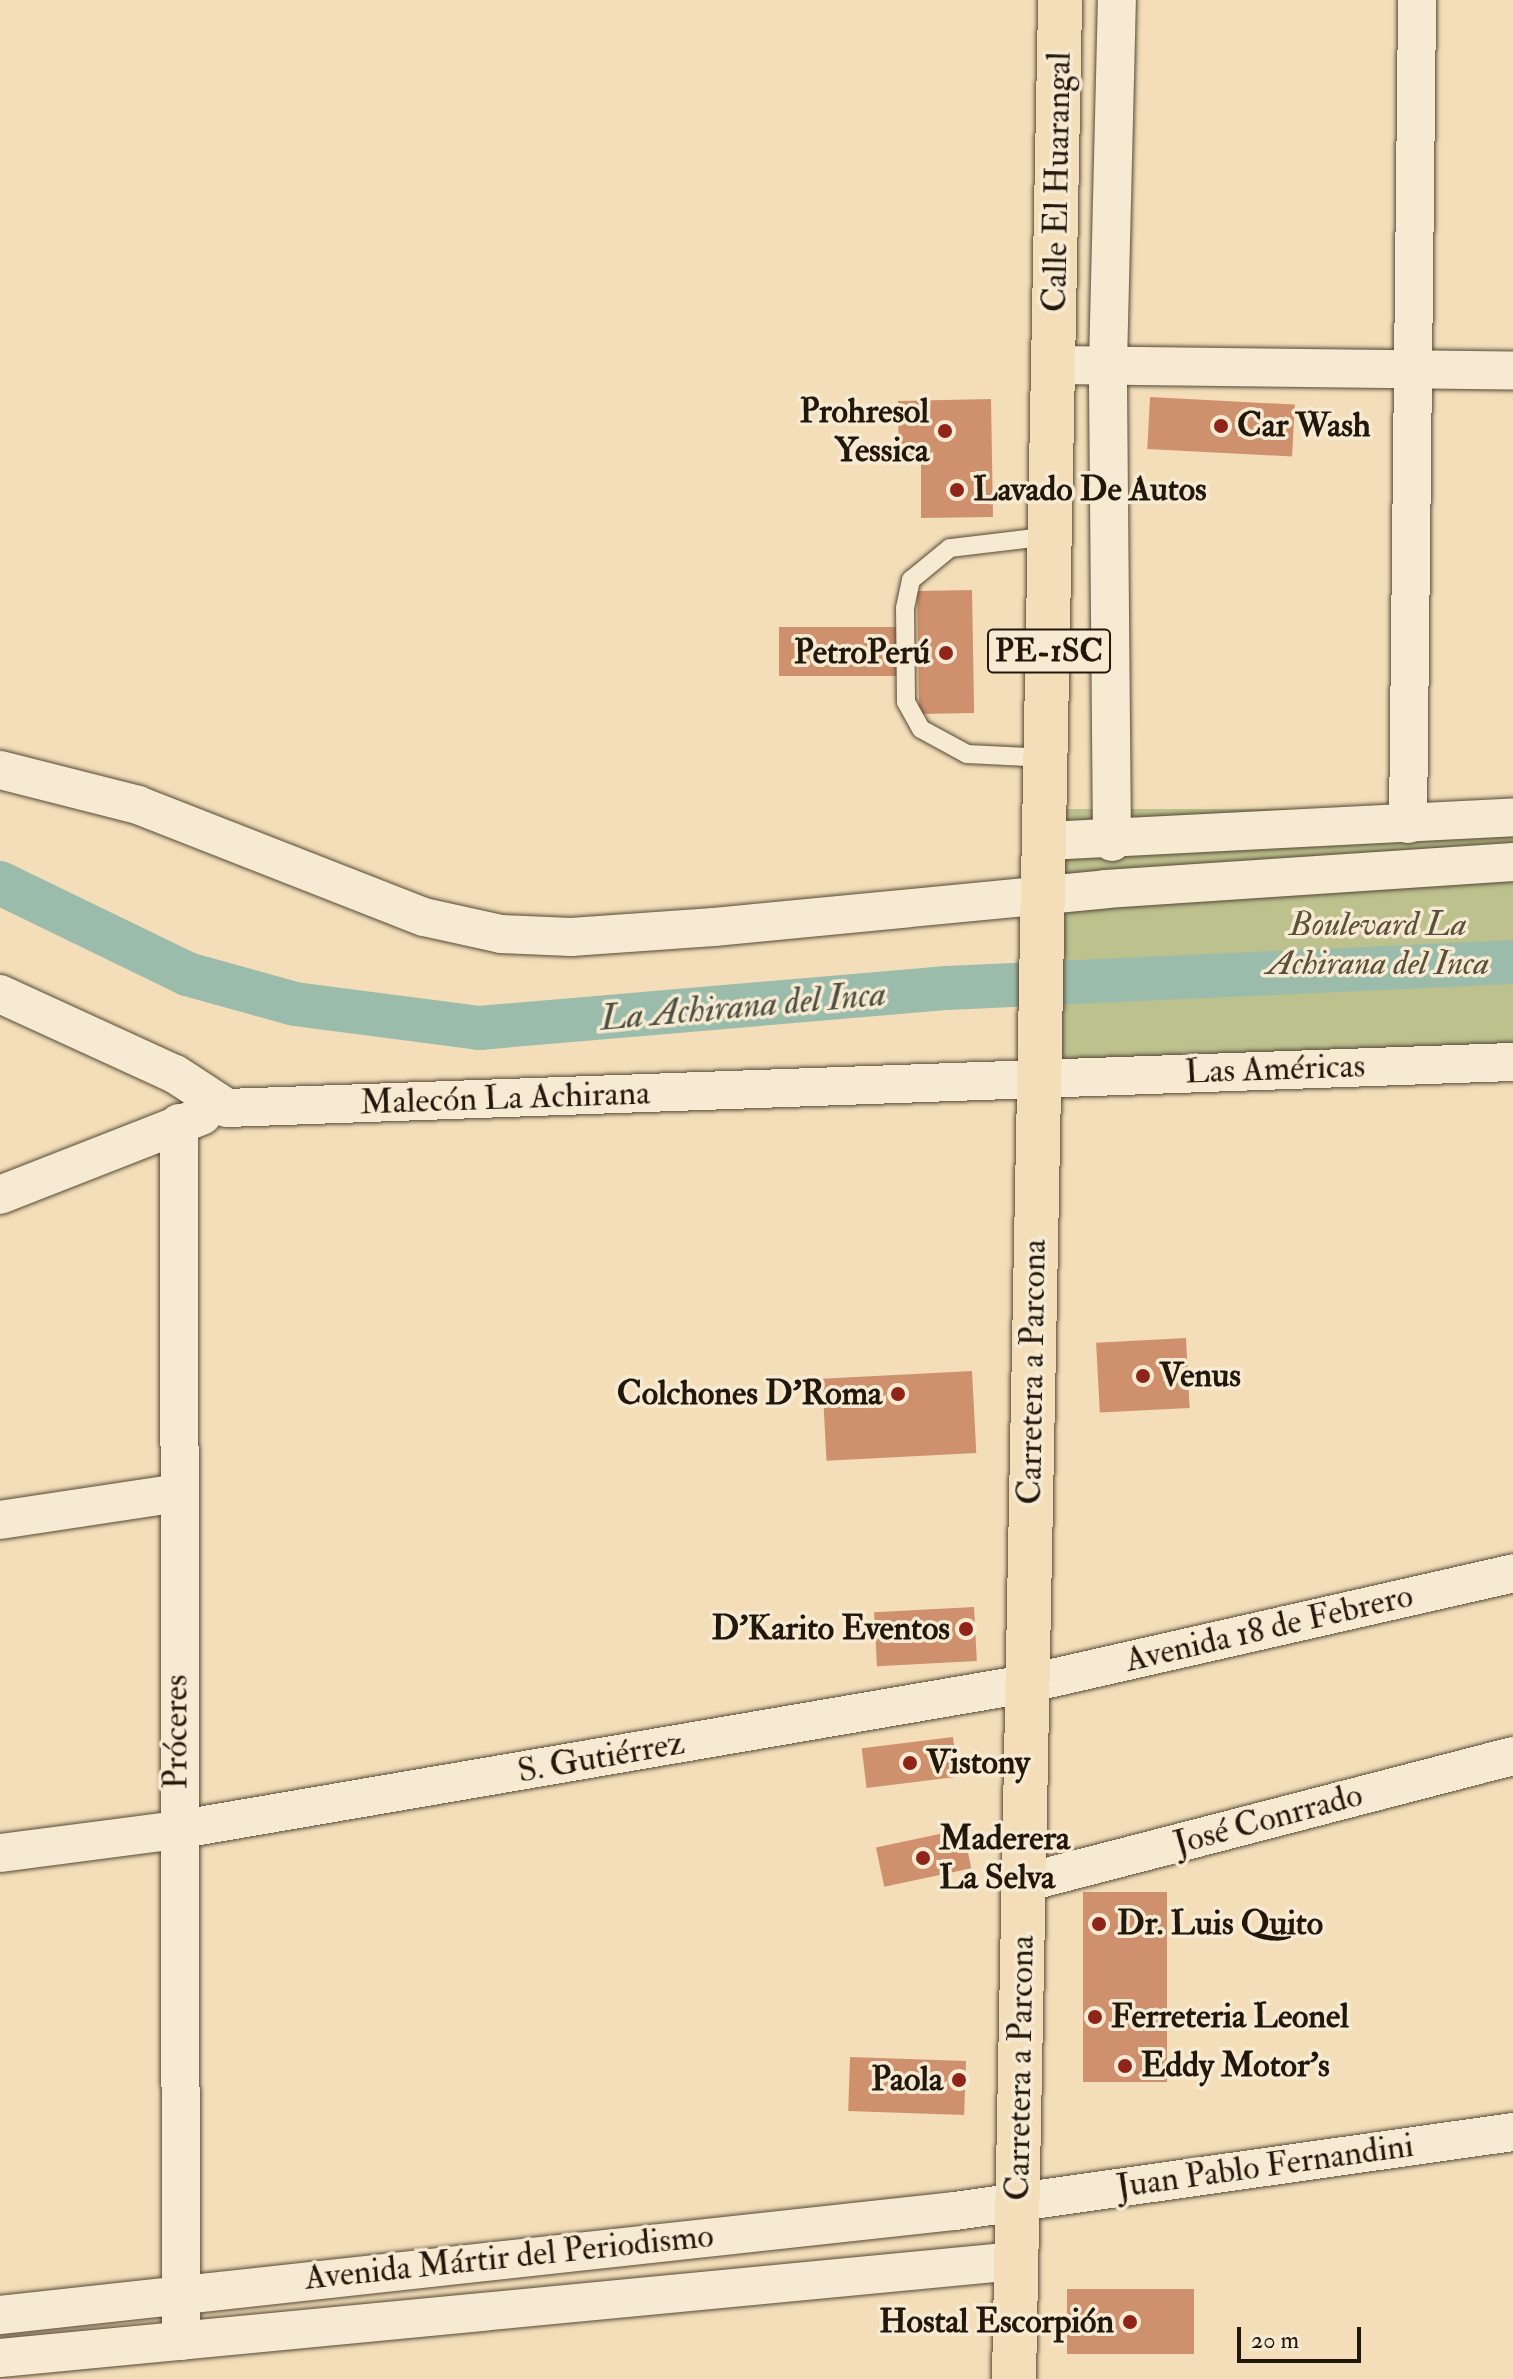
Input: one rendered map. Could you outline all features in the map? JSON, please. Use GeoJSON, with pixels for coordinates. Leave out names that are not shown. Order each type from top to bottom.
{"type":"FeatureCollection","features":[{"type":"Feature","properties":{"kind":"main road","name":"Calle El Huarangal"},"geometry":{"type":"LineString","coordinates":[[1054,365],[1060,0]]}},
{"type":"Feature","properties":{"kind":"main road","name":"Carretera a Parcona"},"geometry":{"type":"LineString","coordinates":[[1014,2379],[1037,1062],[1046,841],[1054,365]]}},
{"type":"Feature","properties":{"kind":"street"},"geometry":{"type":"LineString","coordinates":[[1112,842],[1108,364],[1117,0]]}},
{"type":"Feature","properties":{"kind":"street"},"geometry":{"type":"LineString","coordinates":[[1408,824],[1417,0]]}},
{"type":"Feature","properties":{"kind":"street"},"geometry":{"type":"LineString","coordinates":[[1054,365],[1513,371]]}},
{"type":"Feature","properties":{"kind":"street"},"geometry":{"type":"LineString","coordinates":[[0,770],[138,805],[424,917],[501,934],[571,937],[1042,917],[1513,862]]}},
{"type":"Feature","properties":{"kind":"street"},"geometry":{"type":"LineString","coordinates":[[1046,841],[1112,842],[1513,817]]}},
{"type":"Feature","properties":{"kind":"street"},"geometry":{"type":"LineString","coordinates":[[0,994],[175,1074],[227,1108]]}},
{"type":"Feature","properties":{"kind":"street","name":"Las Américas"},"geometry":{"type":"LineString","coordinates":[[1037,1062],[1513,1062]]}},
{"type":"Feature","properties":{"kind":"street","name":"Malecón La Achirana"},"geometry":{"type":"LineString","coordinates":[[0,1195],[179,1123],[227,1108],[1037,1062]]}},
{"type":"Feature","properties":{"kind":"street","name":"Próceres"},"geometry":{"type":"LineString","coordinates":[[179,1123],[176,1830],[181,2341]]}},
{"type":"Feature","properties":{"kind":"street"},"geometry":{"type":"LineString","coordinates":[[0,1520],[178,1493]]}},
{"type":"Feature","properties":{"kind":"street","name":"Avenida 18 de Febrero"},"geometry":{"type":"LineString","coordinates":[[1026,1684],[1513,1573]]}},
{"type":"Feature","properties":{"kind":"street","name":"S. Gutiérrez"},"geometry":{"type":"LineString","coordinates":[[0,1853],[176,1830],[1026,1684]]}},
{"type":"Feature","properties":{"kind":"street","name":"José Conrrado"},"geometry":{"type":"LineString","coordinates":[[1024,1883],[1513,1756]]}},
{"type":"Feature","properties":{"kind":"street","name":"Juan Pablo Fernandini"},"geometry":{"type":"LineString","coordinates":[[1017,2199],[1513,2132]]}},
{"type":"Feature","properties":{"kind":"street","name":"Avenida Mártir del Periodismo"},"geometry":{"type":"LineString","coordinates":[[0,2315],[1017,2199]]}},
{"type":"Feature","properties":{"kind":"street","name":"Avenida Mártir del Periodismo"},"geometry":{"type":"LineString","coordinates":[[0,2358],[91,2364],[181,2341],[1015,2261]]}},
{"type":"Feature","properties":{"kind":"street"},"geometry":{"type":"LineString","coordinates":[[88,2304],[91,2364]]}},
{"type":"Feature","properties":{"kind":"lane"},"geometry":{"type":"LineString","coordinates":[[1047,758],[967,754],[921,729],[906,702],[905,608],[911,580],[950,548],[1051,536]]}},
{"type":"Feature","properties":{"kind":"green space","name":"Boulevard La Achirana del Inca"},"geometry":{"type":"Polygon","coordinates":[[[1045,809],[1513,809],[1513,1065],[1045,1065],[1045,809]]]}},
{"type":"Feature","properties":{"kind":"building","name":"Car Wash"},"geometry":{"type":"Polygon","coordinates":[[[1150,397],[1295,405],[1292,457],[1147,449],[1150,397]]]}},
{"type":"Feature","properties":{"kind":"building"},"geometry":{"type":"Polygon","coordinates":[[[991,399],[993,517],[921,518],[921,463],[899,463],[898,401],[991,399]]]}},
{"type":"Feature","properties":{"kind":"building","name":"PetroPerú"},"geometry":{"type":"Polygon","coordinates":[[[972,590],[974,713],[919,714],[917,591],[972,590]]]}},
{"type":"Feature","properties":{"kind":"building","name":"PetroPerú"},"geometry":{"type":"Polygon","coordinates":[[[779,627],[902,627],[902,676],[779,676],[779,627]]]}},
{"type":"Feature","properties":{"kind":"building","name":"Venus"},"geometry":{"type":"Polygon","coordinates":[[[1186,1338],[1190,1408],[1100,1413],[1096,1343],[1186,1338]]]}},
{"type":"Feature","properties":{"kind":"building"},"geometry":{"type":"Polygon","coordinates":[[[972,1371],[976,1453],[826,1461],[822,1379],[972,1371]]]}},
{"type":"Feature","properties":{"kind":"building"},"geometry":{"type":"Polygon","coordinates":[[[974,1607],[977,1661],[877,1666],[874,1612],[974,1607]]]}},
{"type":"Feature","properties":{"kind":"building","name":"Vistony"},"geometry":{"type":"Polygon","coordinates":[[[953,1737],[958,1777],[867,1788],[862,1748],[953,1737]]]}},
{"type":"Feature","properties":{"kind":"building","name":"Maderera La Selva"},"geometry":{"type":"Polygon","coordinates":[[[963,1829],[971,1868],[884,1887],[876,1848],[963,1829]]]}},
{"type":"Feature","properties":{"kind":"building"},"geometry":{"type":"Polygon","coordinates":[[[1083,1892],[1167,1892],[1167,2082],[1083,2082],[1083,1892]]]}},
{"type":"Feature","properties":{"kind":"building"},"geometry":{"type":"Polygon","coordinates":[[[850,2057],[966,2061],[964,2115],[848,2111],[850,2057]]]}},
{"type":"Feature","properties":{"kind":"building","name":"Hostal Escorpión"},"geometry":{"type":"Polygon","coordinates":[[[1067,2289],[1194,2289],[1194,2354],[1067,2354],[1067,2289]]]}},
{"type":"Feature","properties":{"kind":"waterway","name":"La Achirana del Inca"},"geometry":{"type":"LineString","coordinates":[[0,883],[187,974],[295,1004],[479,1028],[947,988],[1513,962]]}},
{"type":"Feature","properties":{"kind":"place","name":"Car Wash"},"geometry":{"type":"Point","coordinates":[1221,426]}},
{"type":"Feature","properties":{"kind":"place","name":"Prohresol Yessica"},"geometry":{"type":"Point","coordinates":[945,431]}},
{"type":"Feature","properties":{"kind":"place","name":"Lavado De Autos"},"geometry":{"type":"Point","coordinates":[957,490]}},
{"type":"Feature","properties":{"kind":"place","name":"PetroPerú"},"geometry":{"type":"Point","coordinates":[946,653]}},
{"type":"Feature","properties":{"kind":"place","name":"Venus"},"geometry":{"type":"Point","coordinates":[1143,1376]}},
{"type":"Feature","properties":{"kind":"place","name":"Colchones D'Roma"},"geometry":{"type":"Point","coordinates":[898,1394]}},
{"type":"Feature","properties":{"kind":"place","name":"D'Karito Eventos"},"geometry":{"type":"Point","coordinates":[966,1629]}},
{"type":"Feature","properties":{"kind":"place","name":"Vistony"},"geometry":{"type":"Point","coordinates":[910,1763]}},
{"type":"Feature","properties":{"kind":"place","name":"Maderera La Selva"},"geometry":{"type":"Point","coordinates":[923,1858]}},
{"type":"Feature","properties":{"kind":"place","name":"Dr. Luis Quito"},"geometry":{"type":"Point","coordinates":[1099,1924]}},
{"type":"Feature","properties":{"kind":"place","name":"Ferreteria Leonel"},"geometry":{"type":"Point","coordinates":[1095,2017]}},
{"type":"Feature","properties":{"kind":"place","name":"Eddy Motor's"},"geometry":{"type":"Point","coordinates":[1125,2066]}},
{"type":"Feature","properties":{"kind":"place","name":"Paola"},"geometry":{"type":"Point","coordinates":[959,2080]}},
{"type":"Feature","properties":{"kind":"place","name":"Hostal Escorpión"},"geometry":{"type":"Point","coordinates":[1130,2322]}}]}
